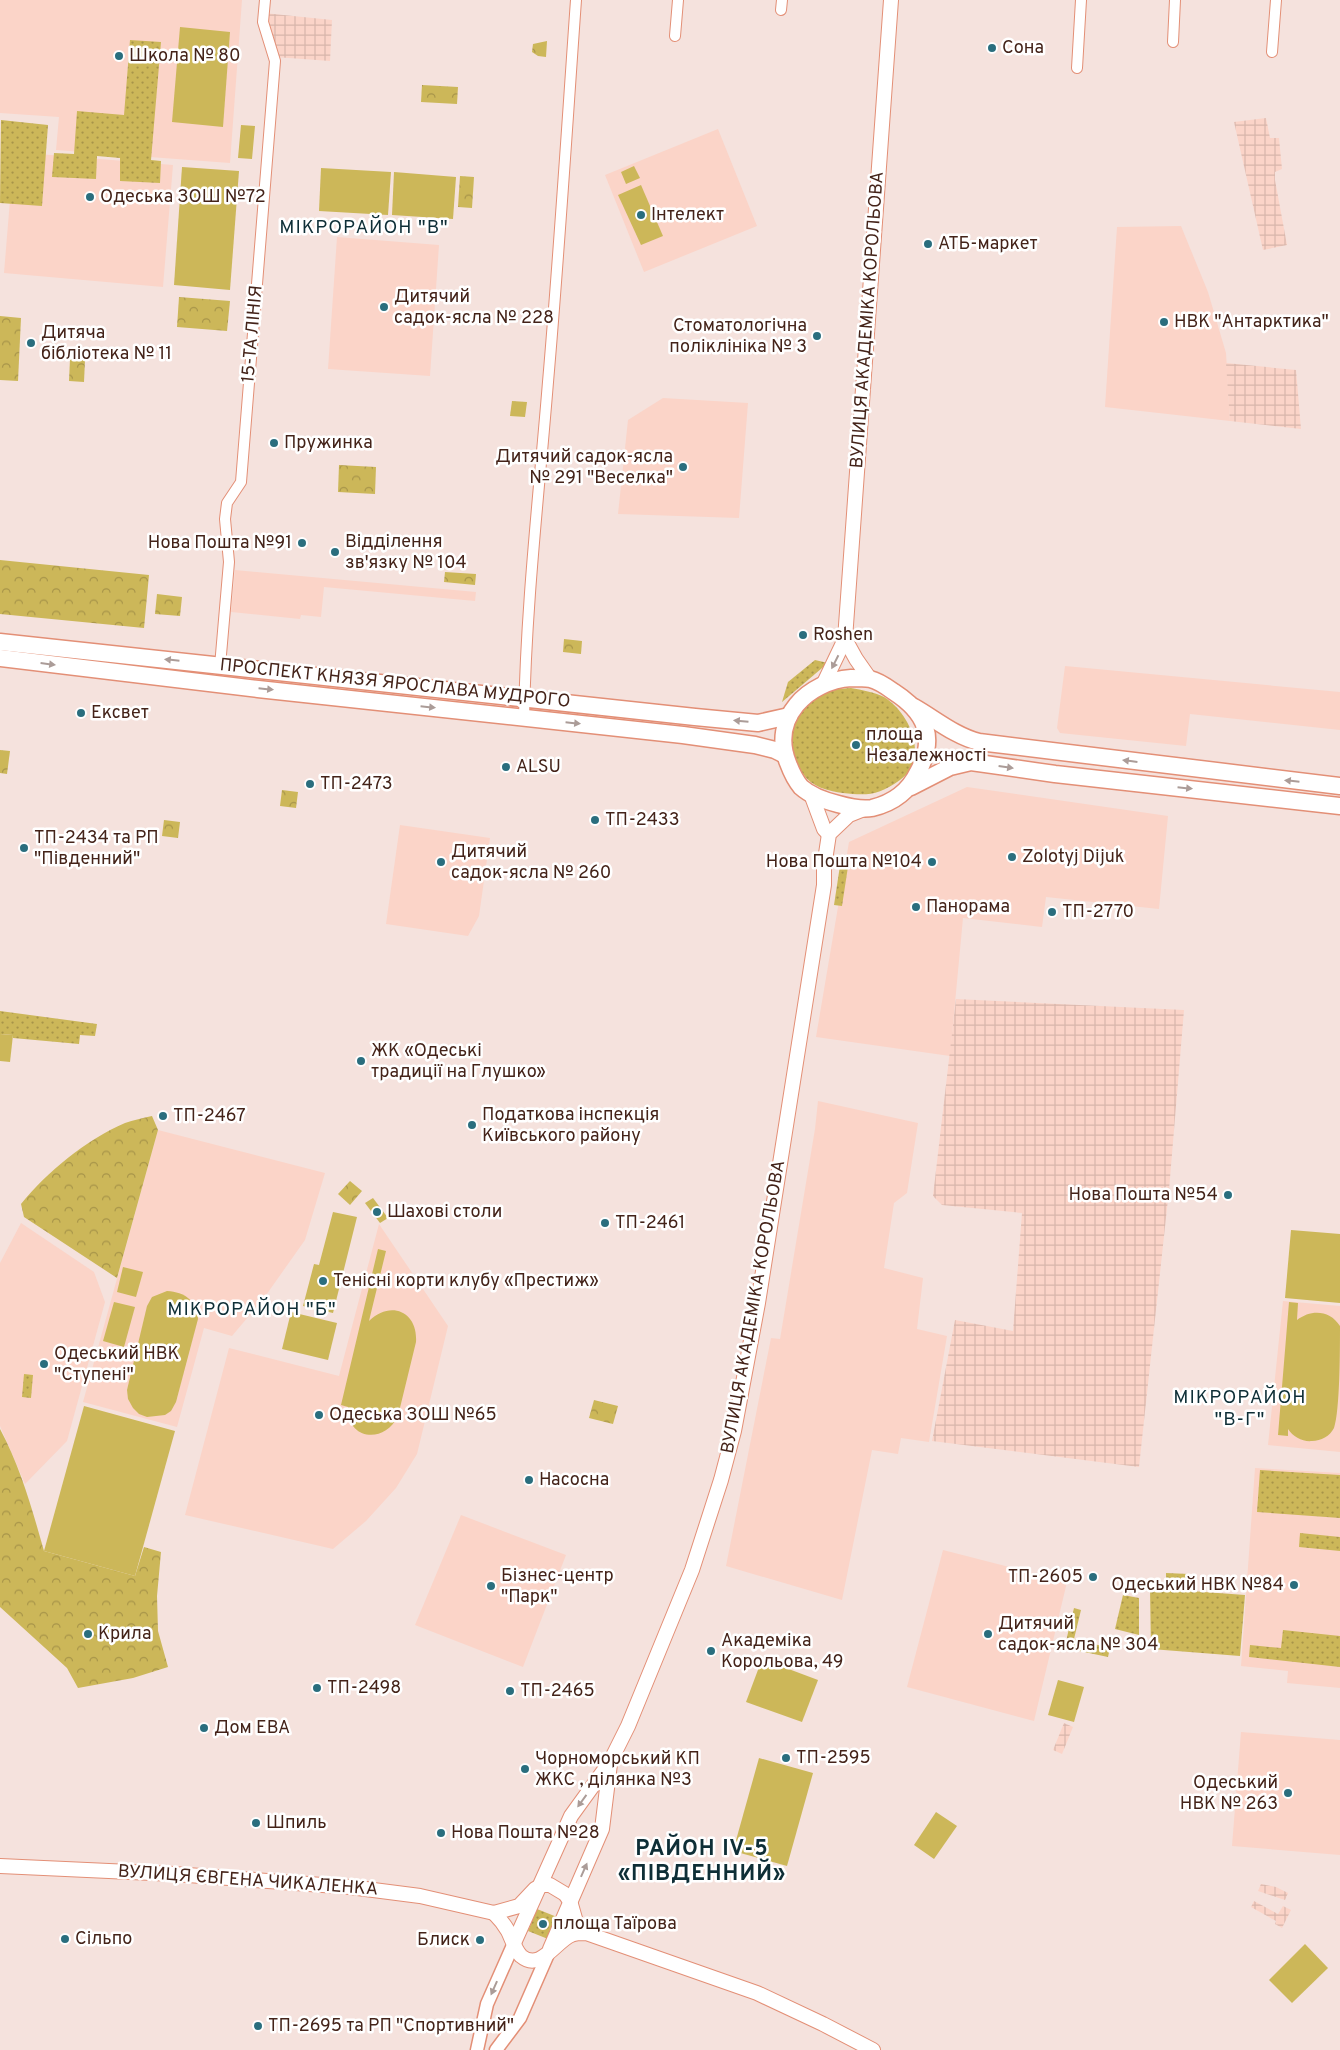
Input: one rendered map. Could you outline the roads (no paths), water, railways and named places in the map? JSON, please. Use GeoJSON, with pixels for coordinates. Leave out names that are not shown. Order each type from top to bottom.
{"type":"FeatureCollection","features":[{"type":"Feature","properties":{"kind":"main road","name":"ВУЛИЦЯ АКАДЕМІКА КОРОЛЬОВА"},"geometry":{"type":"LineString","coordinates":[[824,685],[845,639],[891,0]]}},
{"type":"Feature","properties":{"kind":"main road"},"geometry":{"type":"LineString","coordinates":[[845,639],[870,679],[891,690],[955,733],[979,742],[1340,786]]}},
{"type":"Feature","properties":{"kind":"main road","name":"ПРОСПЕКТ КНЯЗЯ ЯРОСЛАВА МУДРОГО"},"geometry":{"type":"LineString","coordinates":[[0,642],[758,723],[789,716]]}},
{"type":"Feature","properties":{"kind":"main road","name":"ПРОСПЕКТ КНЯЗЯ ЯРОСЛАВА МУДРОГО"},"geometry":{"type":"LineString","coordinates":[[0,658],[755,745],[785,755]]}},
{"type":"Feature","properties":{"kind":"main road"},"geometry":{"type":"LineString","coordinates":[[218,684],[220,666]]}},
{"type":"Feature","properties":{"kind":"main road"},"geometry":{"type":"LineString","coordinates":[[870,679],[838,679],[824,685],[804,696],[789,716],[784,739],[785,755],[795,778],[811,794],[838,804],[872,808],[896,798],[910,786],[950,767],[971,762],[1062,775],[1340,806]]}},
{"type":"Feature","properties":{"kind":"main road"},"geometry":{"type":"LineString","coordinates":[[910,786],[920,769],[926,751],[927,734],[922,720],[914,707]]}},
{"type":"Feature","properties":{"kind":"main road"},"geometry":{"type":"LineString","coordinates":[[811,794],[824,829],[829,834],[849,815],[864,808]]}},
{"type":"Feature","properties":{"kind":"main road","name":"ВУЛИЦЯ АКАДЕМІКА КОРОЛЬОВА"},"geometry":{"type":"LineString","coordinates":[[540,1887],[571,1816],[610,1762],[641,1696],[692,1570],[722,1480],[734,1431],[764,1263],[824,885],[824,867],[829,834]]}},
{"type":"Feature","properties":{"kind":"main road","name":"ВУЛИЦЯ АКАДЕМІКА КОРОЛЬОВА"},"geometry":{"type":"LineString","coordinates":[[570,1901],[602,1829],[610,1762]]}},
{"type":"Feature","properties":{"kind":"main road","name":"ВУЛИЦЯ ЄВГЕНА ЧИКАЛЕНКА"},"geometry":{"type":"LineString","coordinates":[[0,1866],[174,1874],[350,1887],[420,1896],[494,1912],[519,1906],[540,1887]]}},
{"type":"Feature","properties":{"kind":"main road"},"geometry":{"type":"LineString","coordinates":[[514,1943],[540,1887],[547,1885],[554,1886],[562,1891],[570,1901],[576,1922],[586,1933]]}},
{"type":"Feature","properties":{"kind":"main road"},"geometry":{"type":"LineString","coordinates":[[548,1954],[570,1901]]}},
{"type":"Feature","properties":{"kind":"main road"},"geometry":{"type":"LineString","coordinates":[[494,1912],[508,1930],[517,1951],[527,1959],[539,1960],[570,1935],[586,1933],[757,1993],[873,2050]]}},
{"type":"Feature","properties":{"kind":"street","name":"15-ТА ЛІНІЯ"},"geometry":{"type":"LineString","coordinates":[[220,666],[229,562],[225,519],[227,503],[241,482],[275,60],[263,22],[265,0]]}},
{"type":"Feature","properties":{"kind":"street"},"geometry":{"type":"LineString","coordinates":[[524,718],[528,615],[551,351],[576,0]]}},
{"type":"Feature","properties":{"kind":"street"},"geometry":{"type":"LineString","coordinates":[[676,36],[678,0]]}},
{"type":"Feature","properties":{"kind":"street"},"geometry":{"type":"LineString","coordinates":[[1077,68],[1081,0]]}},
{"type":"Feature","properties":{"kind":"street"},"geometry":{"type":"LineString","coordinates":[[1172,42],[1175,0]]}},
{"type":"Feature","properties":{"kind":"street"},"geometry":{"type":"LineString","coordinates":[[1272,52],[1276,0]]}},
{"type":"Feature","properties":{"kind":"street"},"geometry":{"type":"LineString","coordinates":[[477,2050],[487,2004],[514,1943]]}},
{"type":"Feature","properties":{"kind":"street"},"geometry":{"type":"LineString","coordinates":[[496,2050],[520,2018],[548,1954]]}},
{"type":"Feature","properties":{"kind":"place","name":"Сона"},"geometry":{"type":"Point","coordinates":[992,48]}},
{"type":"Feature","properties":{"kind":"place","name":"Школа № 80"},"geometry":{"type":"Point","coordinates":[119,56]}},
{"type":"Feature","properties":{"kind":"place","name":"Одеська ЗОШ №72"},"geometry":{"type":"Point","coordinates":[90,197]}},
{"type":"Feature","properties":{"kind":"place","name":"Інтелект"},"geometry":{"type":"Point","coordinates":[641,215]}},
{"type":"Feature","properties":{"kind":"place","name":"АТБ-маркет"},"geometry":{"type":"Point","coordinates":[928,244]}},
{"type":"Feature","properties":{"kind":"place","name":"Дитячий садок-ясла № 228"},"geometry":{"type":"Point","coordinates":[384,307]}},
{"type":"Feature","properties":{"kind":"place","name":"НВК \"Антарктика\""},"geometry":{"type":"Point","coordinates":[1164,322]}},
{"type":"Feature","properties":{"kind":"place","name":"Стоматологічна поліклініка № 3"},"geometry":{"type":"Point","coordinates":[817,336]}},
{"type":"Feature","properties":{"kind":"place","name":"Дитяча бібліотека № 11"},"geometry":{"type":"Point","coordinates":[31,343]}},
{"type":"Feature","properties":{"kind":"place","name":"Пружинка"},"geometry":{"type":"Point","coordinates":[274,443]}},
{"type":"Feature","properties":{"kind":"place","name":"Дитячий садок-ясла № 291 \"Веселка\""},"geometry":{"type":"Point","coordinates":[683,467]}},
{"type":"Feature","properties":{"kind":"place","name":"Нова Пошта №91"},"geometry":{"type":"Point","coordinates":[302,543]}},
{"type":"Feature","properties":{"kind":"place","name":"Відділення зв'язку № 104"},"geometry":{"type":"Point","coordinates":[335,552]}},
{"type":"Feature","properties":{"kind":"place","name":"Roshen"},"geometry":{"type":"Point","coordinates":[803,635]}},
{"type":"Feature","properties":{"kind":"place","name":"Ексвет"},"geometry":{"type":"Point","coordinates":[81,713]}},
{"type":"Feature","properties":{"kind":"place","name":"площа Незалежності"},"geometry":{"type":"Point","coordinates":[856,745]}},
{"type":"Feature","properties":{"kind":"place","name":"ALSU"},"geometry":{"type":"Point","coordinates":[506,767]}},
{"type":"Feature","properties":{"kind":"place","name":"ТП-2473"},"geometry":{"type":"Point","coordinates":[310,784]}},
{"type":"Feature","properties":{"kind":"place","name":"ТП-2433"},"geometry":{"type":"Point","coordinates":[595,820]}},
{"type":"Feature","properties":{"kind":"place","name":"ТП-2434 та РП \"Південний\""},"geometry":{"type":"Point","coordinates":[24,848]}},
{"type":"Feature","properties":{"kind":"place","name":"Zolotyj Dijuk"},"geometry":{"type":"Point","coordinates":[1012,857]}},
{"type":"Feature","properties":{"kind":"place","name":"Дитячий садок-ясла № 260"},"geometry":{"type":"Point","coordinates":[441,862]}},
{"type":"Feature","properties":{"kind":"place","name":"Нова Пошта №104"},"geometry":{"type":"Point","coordinates":[932,862]}},
{"type":"Feature","properties":{"kind":"place","name":"Панорама"},"geometry":{"type":"Point","coordinates":[916,907]}},
{"type":"Feature","properties":{"kind":"place","name":"ТП-2770"},"geometry":{"type":"Point","coordinates":[1052,912]}},
{"type":"Feature","properties":{"kind":"place","name":"ЖК «Одеські традиції на Глушко»"},"geometry":{"type":"Point","coordinates":[361,1061]}},
{"type":"Feature","properties":{"kind":"place","name":"ТП-2467"},"geometry":{"type":"Point","coordinates":[163,1116]}},
{"type":"Feature","properties":{"kind":"place","name":"Податкова інспекція Київського району"},"geometry":{"type":"Point","coordinates":[472,1125]}},
{"type":"Feature","properties":{"kind":"place","name":"Нова Пошта №54"},"geometry":{"type":"Point","coordinates":[1228,1195]}},
{"type":"Feature","properties":{"kind":"place","name":"Шахові столи"},"geometry":{"type":"Point","coordinates":[377,1212]}},
{"type":"Feature","properties":{"kind":"place","name":"ТП-2461"},"geometry":{"type":"Point","coordinates":[605,1223]}},
{"type":"Feature","properties":{"kind":"place","name":"Тенісні корти клубу «Престиж»"},"geometry":{"type":"Point","coordinates":[323,1281]}},
{"type":"Feature","properties":{"kind":"place","name":"Одеський НВК \"Ступені\""},"geometry":{"type":"Point","coordinates":[44,1364]}},
{"type":"Feature","properties":{"kind":"place","name":"Одеська ЗОШ №65"},"geometry":{"type":"Point","coordinates":[319,1415]}},
{"type":"Feature","properties":{"kind":"place","name":"Насосна"},"geometry":{"type":"Point","coordinates":[529,1480]}},
{"type":"Feature","properties":{"kind":"place","name":"ТП-2605"},"geometry":{"type":"Point","coordinates":[1093,1577]}},
{"type":"Feature","properties":{"kind":"place","name":"Одеський НВК №84"},"geometry":{"type":"Point","coordinates":[1294,1585]}},
{"type":"Feature","properties":{"kind":"place","name":"Бізнес-центр \"Парк\""},"geometry":{"type":"Point","coordinates":[491,1586]}},
{"type":"Feature","properties":{"kind":"place","name":"Крила"},"geometry":{"type":"Point","coordinates":[88,1634]}},
{"type":"Feature","properties":{"kind":"place","name":"Дитячий садок-ясла № 304"},"geometry":{"type":"Point","coordinates":[988,1634]}},
{"type":"Feature","properties":{"kind":"place","name":"Академіка Корольова, 49"},"geometry":{"type":"Point","coordinates":[711,1651]}},
{"type":"Feature","properties":{"kind":"place","name":"ТП-2498"},"geometry":{"type":"Point","coordinates":[317,1688]}},
{"type":"Feature","properties":{"kind":"place","name":"ТП-2465"},"geometry":{"type":"Point","coordinates":[510,1691]}},
{"type":"Feature","properties":{"kind":"place","name":"Дом ЕВА"},"geometry":{"type":"Point","coordinates":[204,1728]}},
{"type":"Feature","properties":{"kind":"place","name":"ТП-2595"},"geometry":{"type":"Point","coordinates":[786,1758]}},
{"type":"Feature","properties":{"kind":"place","name":"Чорноморський КП ЖКС , ділянка №3"},"geometry":{"type":"Point","coordinates":[525,1769]}},
{"type":"Feature","properties":{"kind":"place","name":"Одеський НВК № 263"},"geometry":{"type":"Point","coordinates":[1288,1793]}},
{"type":"Feature","properties":{"kind":"place","name":"Шпиль"},"geometry":{"type":"Point","coordinates":[256,1823]}},
{"type":"Feature","properties":{"kind":"place","name":"Нова Пошта №28"},"geometry":{"type":"Point","coordinates":[441,1833]}},
{"type":"Feature","properties":{"kind":"place","name":"площа Таїрова"},"geometry":{"type":"Point","coordinates":[543,1924]}},
{"type":"Feature","properties":{"kind":"place","name":"Сільпо"},"geometry":{"type":"Point","coordinates":[65,1939]}},
{"type":"Feature","properties":{"kind":"place","name":"Блиск"},"geometry":{"type":"Point","coordinates":[480,1940]}},
{"type":"Feature","properties":{"kind":"place","name":"ТП-2695 та РП \"Спортивний\""},"geometry":{"type":"Point","coordinates":[258,2026]}},
{"type":"Feature","properties":{"kind":"district","name":"МІКРОРАЙОН \"В\""},"geometry":{"type":"Point","coordinates":[364,228]}},
{"type":"Feature","properties":{"kind":"district","name":"МІКРОРАЙОН \"Б\""},"geometry":{"type":"Point","coordinates":[252,1310]}},
{"type":"Feature","properties":{"kind":"district","name":"МІКРОРАЙОН \"В-Г\""},"geometry":{"type":"Point","coordinates":[1240,1409]}},
{"type":"Feature","properties":{"kind":"district","name":"РАЙОН IV-5 «ПІВДЕННИЙ»"},"geometry":{"type":"Point","coordinates":[702,1862]}}]}
